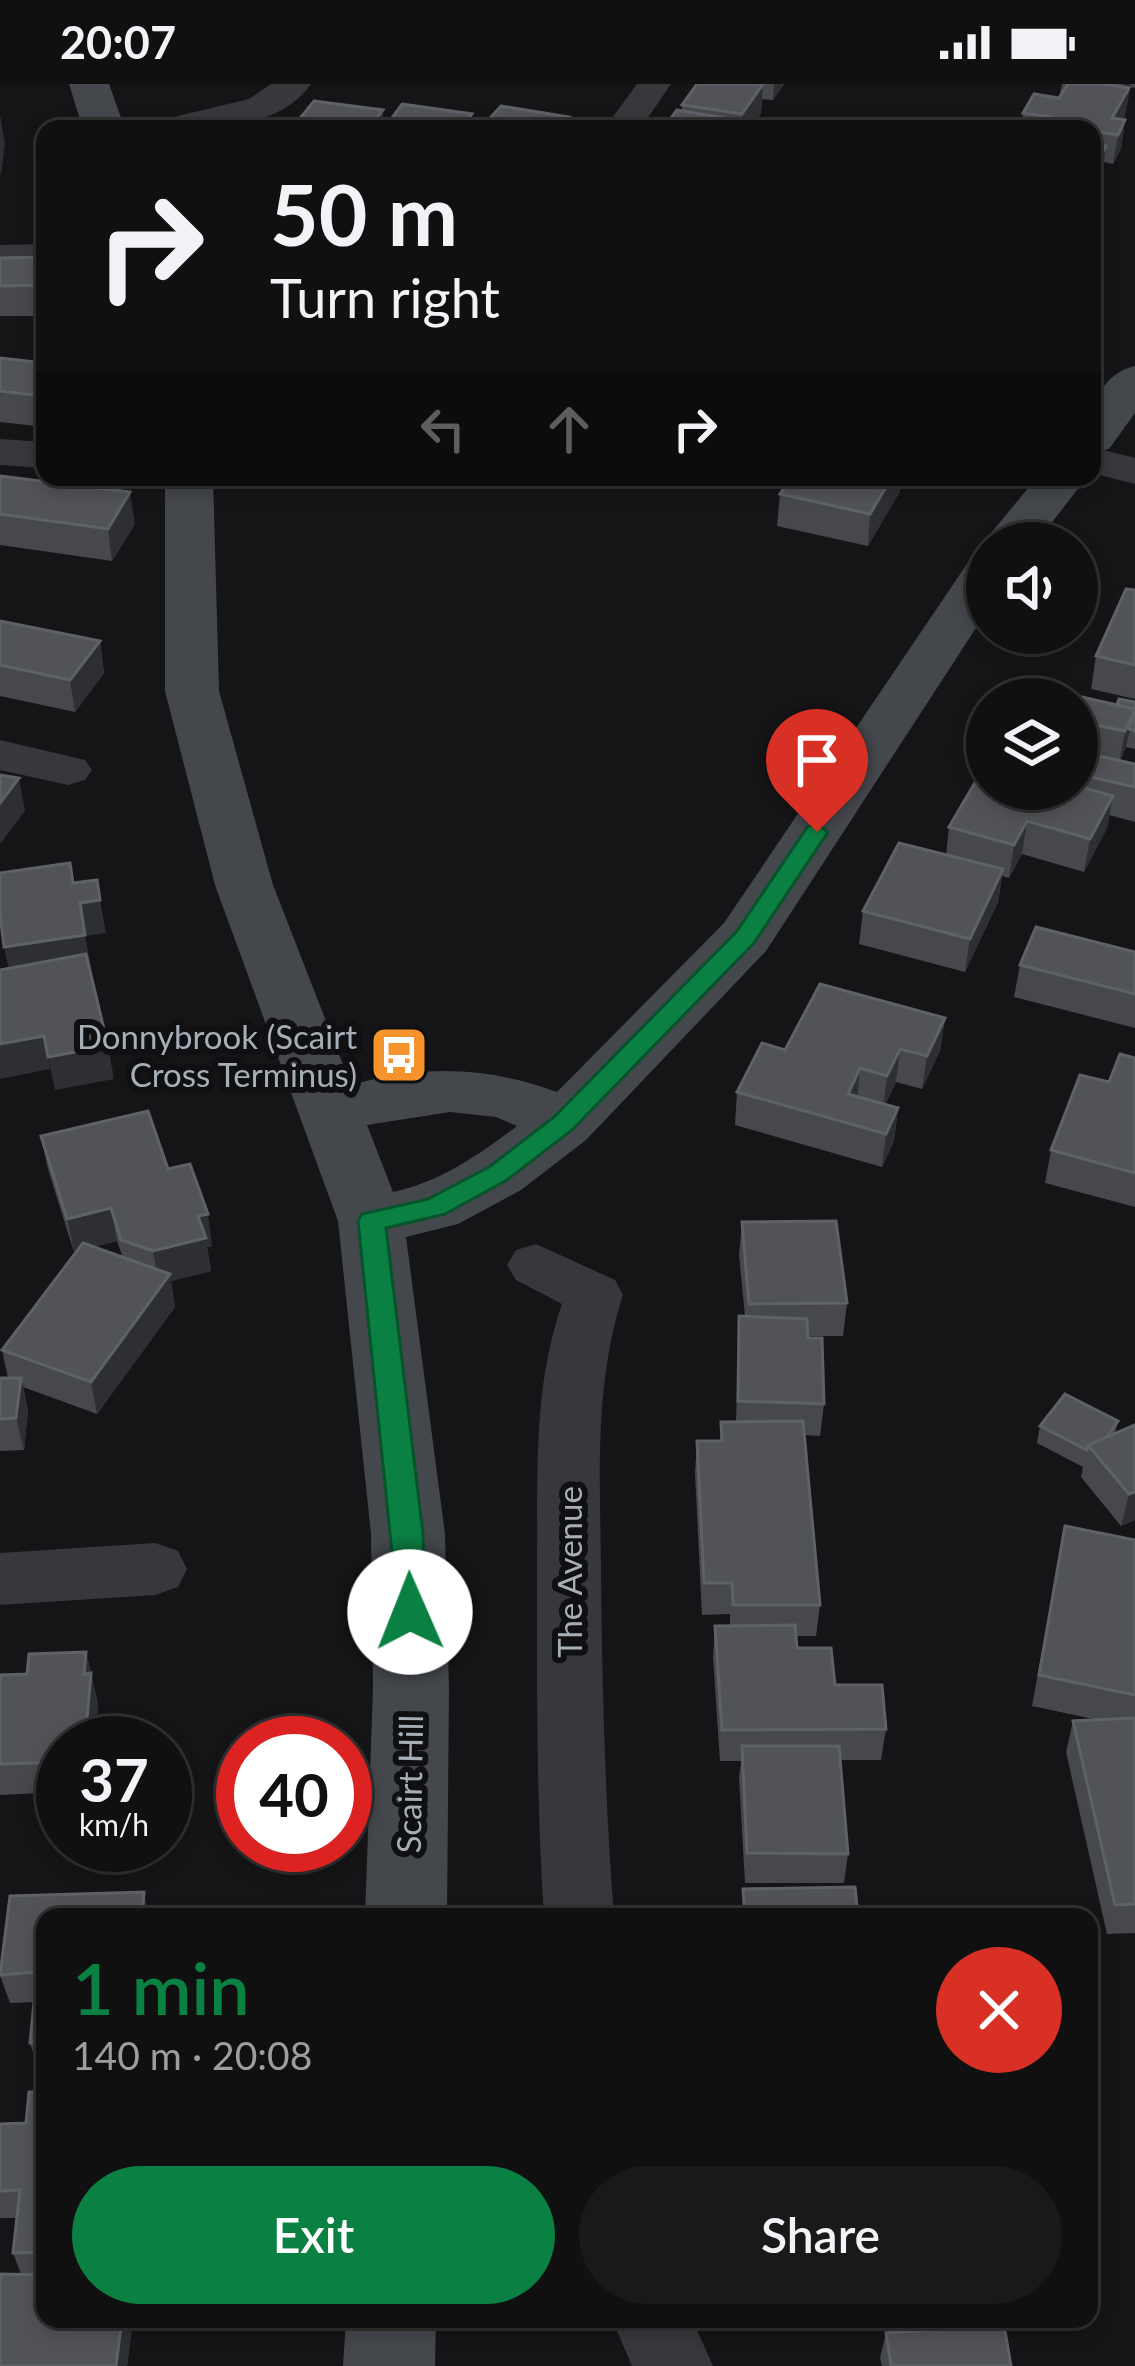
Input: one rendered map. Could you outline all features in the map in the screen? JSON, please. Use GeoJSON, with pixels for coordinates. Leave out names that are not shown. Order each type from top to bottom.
{"type":"FeatureCollection","features":[{"type":"Feature","properties":{"kind":"street"},"geometry":{"type":"LineString","coordinates":[[89,84],[101,120]]}},
{"type":"Feature","properties":{"kind":"street"},"geometry":{"type":"LineString","coordinates":[[207,120],[261,107],[294,84]]}},
{"type":"Feature","properties":{"kind":"street"},"geometry":{"type":"LineString","coordinates":[[628,120],[654,84]]}},
{"type":"Feature","properties":{"kind":"street"},"geometry":{"type":"LineString","coordinates":[[0,256],[36,255]]}},
{"type":"Feature","properties":{"kind":"street"},"geometry":{"type":"LineString","coordinates":[[1101,427],[1135,380]]}},
{"type":"Feature","properties":{"kind":"street"},"geometry":{"type":"LineString","coordinates":[[0,452],[36,454]]}},
{"type":"Feature","properties":{"kind":"street"},"geometry":{"type":"LineString","coordinates":[[1101,462],[1135,471]]}},
{"type":"Feature","properties":{"kind":"street","name":"Scairt Hill"},"geometry":{"type":"LineString","coordinates":[[189,486],[192,692],[244,885],[371,1221],[408,1534],[411,1689],[406,1908]]}},
{"type":"Feature","properties":{"kind":"street"},"geometry":{"type":"LineString","coordinates":[[1027,522],[1056,486]]}},
{"type":"Feature","properties":{"kind":"street"},"geometry":{"type":"LineString","coordinates":[[371,1221],[435,1207],[498,1174],[563,1124],[745,937],[966,604]]}},
{"type":"Feature","properties":{"kind":"street"},"geometry":{"type":"LineString","coordinates":[[0,754],[68,770]]}},
{"type":"Feature","properties":{"kind":"street"},"geometry":{"type":"LineString","coordinates":[[332,1113],[386,1097],[452,1087],[506,1095],[542,1108],[563,1124]]}},
{"type":"Feature","properties":{"kind":"street","name":"The Avenue"},"geometry":{"type":"LineString","coordinates":[[536,1265],[594,1295],[578,1337],[569,1440],[568,1793],[578,1908]]}},
{"type":"Feature","properties":{"kind":"street"},"geometry":{"type":"LineString","coordinates":[[0,1579],[155,1569]]}},
{"type":"Feature","properties":{"kind":"street"},"geometry":{"type":"LineString","coordinates":[[389,2366],[391,2328]]}},
{"type":"Feature","properties":{"kind":"street"},"geometry":{"type":"LineString","coordinates":[[655,2328],[673,2366]]}},
{"type":"Feature","properties":{"kind":"building"},"geometry":{"type":"Polygon","coordinates":[[[697,84],[763,84],[742,114],[682,105],[697,84]]]}},
{"type":"Feature","properties":{"kind":"building"},"geometry":{"type":"Polygon","coordinates":[[[1068,84],[1129,88],[1112,118],[1125,120],[1118,135],[1101,132],[1101,120],[1050,120],[1023,113],[1034,94],[1059,98],[1068,84]]]}},
{"type":"Feature","properties":{"kind":"building"},"geometry":{"type":"Polygon","coordinates":[[[314,101],[383,110],[375,120],[299,120],[314,101]]]}},
{"type":"Feature","properties":{"kind":"building"},"geometry":{"type":"Polygon","coordinates":[[[402,104],[472,114],[468,120],[390,120],[402,104]]]}},
{"type":"Feature","properties":{"kind":"building"},"geometry":{"type":"Polygon","coordinates":[[[501,106],[569,117],[566,120],[488,120],[501,106]]]}},
{"type":"Feature","properties":{"kind":"building"},"geometry":{"type":"Polygon","coordinates":[[[677,110],[737,120],[670,120],[677,110]]]}},
{"type":"Feature","properties":{"kind":"building"},"geometry":{"type":"Polygon","coordinates":[[[36,257],[36,285],[0,286],[0,258],[36,257]]]}},
{"type":"Feature","properties":{"kind":"building"},"geometry":{"type":"Polygon","coordinates":[[[0,358],[36,362],[36,395],[0,391],[0,358]]]}},
{"type":"Feature","properties":{"kind":"building"},"geometry":{"type":"Polygon","coordinates":[[[0,476],[36,480],[36,486],[130,492],[108,529],[0,514],[0,476]]]}},
{"type":"Feature","properties":{"kind":"building"},"geometry":{"type":"Polygon","coordinates":[[[785,486],[887,486],[870,514],[780,494],[785,486]]]}},
{"type":"Feature","properties":{"kind":"building"},"geometry":{"type":"Polygon","coordinates":[[[1126,589],[1135,590],[1135,665],[1096,656],[1126,589]]]}},
{"type":"Feature","properties":{"kind":"building"},"geometry":{"type":"Polygon","coordinates":[[[0,621],[100,641],[70,680],[0,665],[0,621]]]}},
{"type":"Feature","properties":{"kind":"building"},"geometry":{"type":"Polygon","coordinates":[[[1119,699],[1135,702],[1135,709],[1117,705],[1119,699]]]}},
{"type":"Feature","properties":{"kind":"building"},"geometry":{"type":"Polygon","coordinates":[[[1098,701],[1135,709],[1125,731],[1098,725],[1098,701]]]}},
{"type":"Feature","properties":{"kind":"building"},"geometry":{"type":"Polygon","coordinates":[[[1098,756],[1135,764],[1135,787],[1098,779],[1098,756]]]}},
{"type":"Feature","properties":{"kind":"building"},"geometry":{"type":"Polygon","coordinates":[[[0,775],[19,778],[0,803],[0,775]]]}},
{"type":"Feature","properties":{"kind":"building"},"geometry":{"type":"Polygon","coordinates":[[[1098,792],[1113,796],[1090,839],[1027,821],[1014,845],[949,827],[966,798],[966,810],[1098,810],[1098,792]]]}},
{"type":"Feature","properties":{"kind":"building"},"geometry":{"type":"Polygon","coordinates":[[[899,843],[1003,869],[970,939],[863,911],[899,843]]]}},
{"type":"Feature","properties":{"kind":"building"},"geometry":{"type":"Polygon","coordinates":[[[70,863],[73,883],[97,880],[100,900],[80,903],[85,935],[4,947],[0,873],[70,863]]]}},
{"type":"Feature","properties":{"kind":"building"},"geometry":{"type":"Polygon","coordinates":[[[1036,927],[1135,952],[1135,994],[1020,965],[1036,927]]]}},
{"type":"Feature","properties":{"kind":"building"},"geometry":{"type":"Polygon","coordinates":[[[86,954],[108,1046],[48,1057],[44,1036],[0,1044],[0,970],[86,954]]]}},
{"type":"Feature","properties":{"kind":"building"},"geometry":{"type":"Polygon","coordinates":[[[820,984],[945,1018],[927,1056],[900,1049],[887,1076],[860,1068],[848,1094],[898,1108],[886,1134],[737,1092],[762,1043],[785,1050],[820,984]]]}},
{"type":"Feature","properties":{"kind":"building"},"geometry":{"type":"Polygon","coordinates":[[[1120,1054],[1135,1058],[1135,1173],[1051,1150],[1080,1075],[1109,1082],[1120,1054]]]}},
{"type":"Feature","properties":{"kind":"building"},"geometry":{"type":"Polygon","coordinates":[[[148,1111],[168,1169],[190,1164],[208,1214],[198,1216],[206,1238],[153,1251],[121,1240],[111,1208],[67,1219],[41,1136],[148,1111]]]}},
{"type":"Feature","properties":{"kind":"building"},"geometry":{"type":"Polygon","coordinates":[[[836,1221],[847,1303],[749,1304],[742,1222],[836,1221]]]}},
{"type":"Feature","properties":{"kind":"building"},"geometry":{"type":"Polygon","coordinates":[[[83,1243],[170,1274],[91,1382],[2,1350],[83,1243]]]}},
{"type":"Feature","properties":{"kind":"building"},"geometry":{"type":"Polygon","coordinates":[[[739,1316],[807,1319],[808,1338],[822,1338],[824,1404],[738,1401],[739,1316]]]}},
{"type":"Feature","properties":{"kind":"building"},"geometry":{"type":"Polygon","coordinates":[[[0,1378],[21,1378],[16,1418],[0,1419],[0,1378]]]}},
{"type":"Feature","properties":{"kind":"building"},"geometry":{"type":"Polygon","coordinates":[[[1065,1394],[1118,1421],[1106,1438],[1088,1445],[1087,1450],[1040,1426],[1065,1394]]]}},
{"type":"Feature","properties":{"kind":"building"},"geometry":{"type":"Polygon","coordinates":[[[803,1421],[820,1605],[733,1605],[732,1583],[704,1583],[697,1441],[722,1441],[721,1422],[803,1421]]]}},
{"type":"Feature","properties":{"kind":"building"},"geometry":{"type":"Polygon","coordinates":[[[1135,1425],[1135,1492],[1129,1494],[1088,1445],[1135,1425]]]}},
{"type":"Feature","properties":{"kind":"building"},"geometry":{"type":"Polygon","coordinates":[[[1065,1526],[1135,1540],[1135,1695],[1039,1675],[1065,1526]]]}},
{"type":"Feature","properties":{"kind":"building"},"geometry":{"type":"Polygon","coordinates":[[[795,1625],[797,1648],[831,1648],[835,1685],[882,1685],[886,1729],[722,1730],[715,1626],[795,1625]]]}},
{"type":"Feature","properties":{"kind":"building"},"geometry":{"type":"Polygon","coordinates":[[[86,1652],[84,1674],[91,1673],[87,1716],[36,1716],[36,1763],[0,1764],[0,1675],[27,1674],[29,1654],[86,1652]]]}},
{"type":"Feature","properties":{"kind":"building"},"geometry":{"type":"Polygon","coordinates":[[[1135,1718],[1135,1904],[1115,1905],[1073,1721],[1135,1718]]]}},
{"type":"Feature","properties":{"kind":"building"},"geometry":{"type":"Polygon","coordinates":[[[742,1746],[839,1746],[848,1854],[747,1853],[742,1746]]]}},
{"type":"Feature","properties":{"kind":"building"},"geometry":{"type":"Polygon","coordinates":[[[855,1887],[857,1908],[744,1908],[743,1889],[855,1887]]]}},
{"type":"Feature","properties":{"kind":"building"},"geometry":{"type":"Polygon","coordinates":[[[144,1892],[143,1908],[36,1908],[36,1972],[0,1975],[10,1896],[144,1892]]]}},
{"type":"Feature","properties":{"kind":"building"},"geometry":{"type":"Polygon","coordinates":[[[36,1982],[36,2043],[30,2043],[36,1982]]]}},
{"type":"Feature","properties":{"kind":"building"},"geometry":{"type":"Polygon","coordinates":[[[29,2092],[36,2092],[36,2252],[13,2253],[20,2190],[0,2191],[0,2124],[26,2123],[29,2092]]]}},
{"type":"Feature","properties":{"kind":"building"},"geometry":{"type":"Polygon","coordinates":[[[0,2274],[36,2275],[36,2328],[121,2328],[116,2366],[0,2366],[0,2274]]]}},
{"type":"Feature","properties":{"kind":"building"},"geometry":{"type":"Polygon","coordinates":[[[1005,2328],[1011,2366],[891,2366],[886,2333],[1005,2328]]]}},
{"type":"Feature","properties":{"kind":"place","name":"Donnybrook (Scairt Cross Terminus)"},"geometry":{"type":"Point","coordinates":[399,1055]}},
{"type":"Feature","properties":{"kind":"route"},"geometry":{"type":"LineString","coordinates":[[410,1612],[408,1534],[371,1221],[435,1207],[498,1174],[563,1124],[745,937],[817,832]]}}]}
